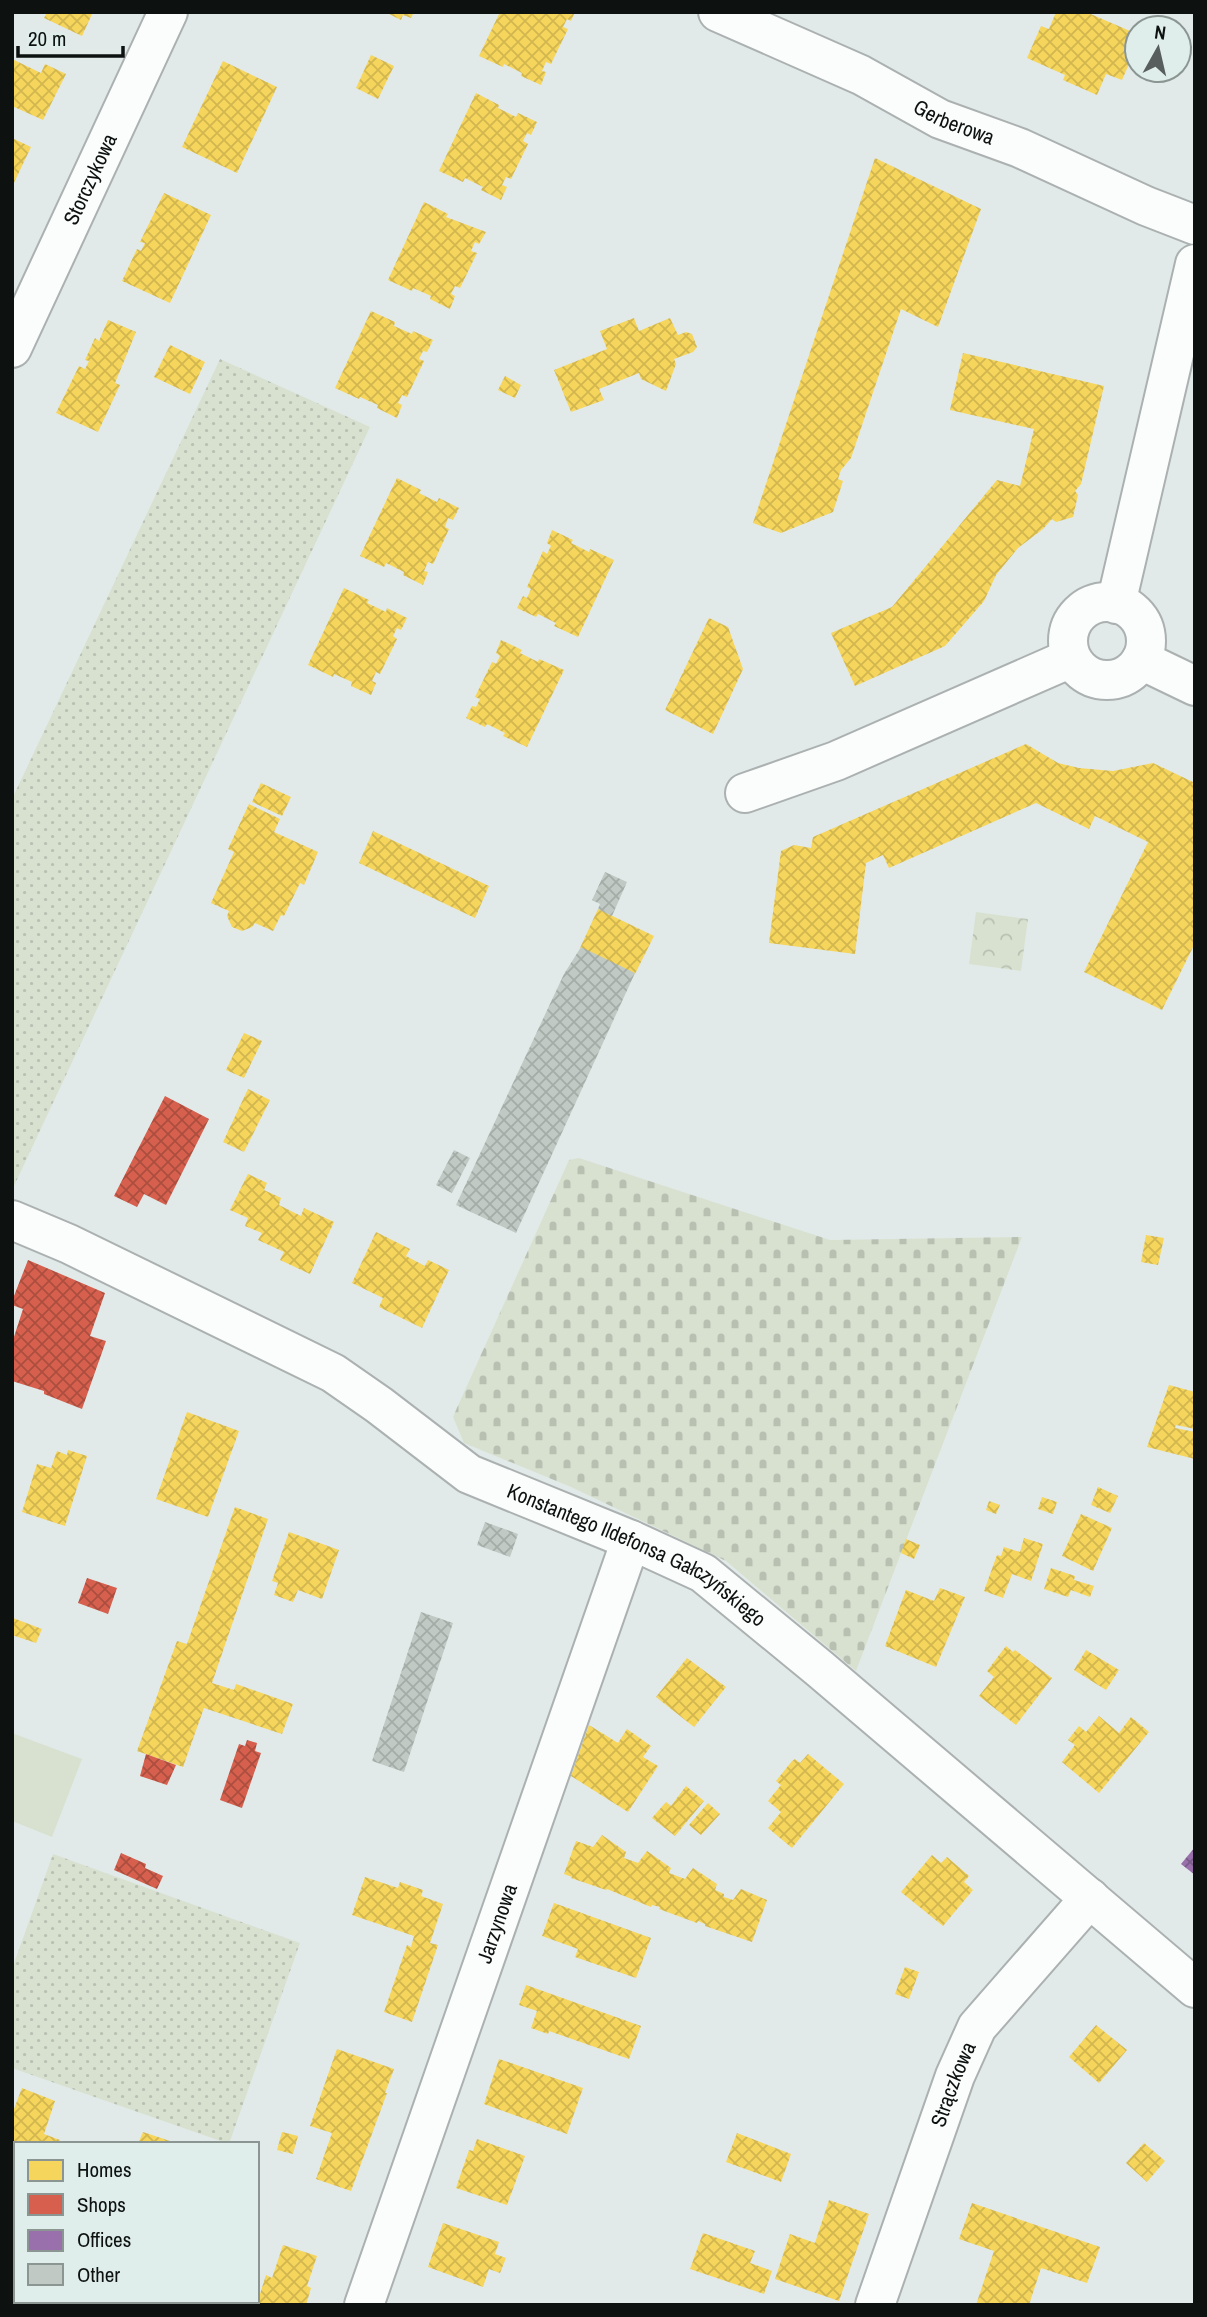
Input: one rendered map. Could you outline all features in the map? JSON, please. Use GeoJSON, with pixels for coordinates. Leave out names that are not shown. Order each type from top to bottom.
{"type":"FeatureCollection","features":[{"type":"Feature","properties":{"kind":"street","name":"Storczykowa"},"geometry":{"type":"LineString","coordinates":[[12,348],[168,12]]}},
{"type":"Feature","properties":{"kind":"street","name":"Gerberowa"},"geometry":{"type":"LineString","coordinates":[[718,12],[862,75],[940,119],[1020,148],[1146,206],[1195,225]]}},
{"type":"Feature","properties":{"kind":"street"},"geometry":{"type":"LineString","coordinates":[[1116,604],[1195,264]]}},
{"type":"Feature","properties":{"kind":"street"},"geometry":{"type":"LineString","coordinates":[[1116,604],[1129,610],[1142,623],[1145,646],[1141,660],[1127,675],[1113,680],[1092,678],[1085,674],[1072,658],[1068,640],[1070,627],[1076,617],[1091,606],[1116,604]]}},
{"type":"Feature","properties":{"kind":"street"},"geometry":{"type":"LineString","coordinates":[[745,793],[836,761],[1072,658]]}},
{"type":"Feature","properties":{"kind":"street"},"geometry":{"type":"LineString","coordinates":[[1141,660],[1195,686]]}},
{"type":"Feature","properties":{"kind":"street","name":"Konstantego Ildefonsa Gałczyńskiego"},"geometry":{"type":"LineString","coordinates":[[12,1220],[69,1244],[333,1373],[470,1474],[631,1540],[703,1573],[1195,1988]]}},
{"type":"Feature","properties":{"kind":"street","name":"Jarzynowa"},"geometry":{"type":"LineString","coordinates":[[364,2305],[631,1540]]}},
{"type":"Feature","properties":{"kind":"street","name":"Strączkowa"},"geometry":{"type":"LineString","coordinates":[[876,2305],[955,2076],[977,2027],[1090,1898]]}},
{"type":"Feature","properties":{"kind":"green space"},"geometry":{"type":"Polygon","coordinates":[[[220,359],[370,427],[14,1186],[12,799],[220,359]]]}},
{"type":"Feature","properties":{"kind":"green space"},"geometry":{"type":"Polygon","coordinates":[[[976,912],[1028,919],[1021,971],[969,964],[976,912]]]}},
{"type":"Feature","properties":{"kind":"green space"},"geometry":{"type":"Polygon","coordinates":[[[579,1158],[830,1240],[1022,1237],[856,1671],[726,1561],[571,1487],[464,1443],[453,1417],[569,1160],[579,1158]]]}},
{"type":"Feature","properties":{"kind":"green space"},"geometry":{"type":"Polygon","coordinates":[[[12,1733],[82,1759],[52,1837],[12,1821],[12,1733]]]}},
{"type":"Feature","properties":{"kind":"green space"},"geometry":{"type":"Polygon","coordinates":[[[53,1854],[300,1943],[230,2142],[12,2068],[12,1969],[53,1854]]]}},
{"type":"Feature","properties":{"kind":"building: Homes"},"geometry":{"type":"Polygon","coordinates":[[[47,12],[93,12],[82,36],[44,18],[47,12]]]}},
{"type":"Feature","properties":{"kind":"building: Homes"},"geometry":{"type":"Polygon","coordinates":[[[385,12],[414,12],[411,18],[403,15],[401,20],[385,12]]]}},
{"type":"Feature","properties":{"kind":"building: Homes"},"geometry":{"type":"Polygon","coordinates":[[[500,12],[575,12],[571,21],[567,19],[563,27],[568,29],[551,64],[546,62],[542,71],[546,72],[541,85],[504,64],[503,67],[479,56],[500,12]]]}},
{"type":"Feature","properties":{"kind":"building: Homes"},"geometry":{"type":"Polygon","coordinates":[[[1056,12],[1086,12],[1123,28],[1122,80],[1106,74],[1097,95],[1063,80],[1065,75],[1027,58],[1041,26],[1049,29],[1056,12]]]}},
{"type":"Feature","properties":{"kind":"building: Homes"},"geometry":{"type":"Polygon","coordinates":[[[371,55],[394,66],[378,99],[356,88],[371,55]]]}},
{"type":"Feature","properties":{"kind":"building: Homes"},"geometry":{"type":"Polygon","coordinates":[[[12,59],[41,73],[45,64],[66,74],[43,120],[12,106],[12,59]]]}},
{"type":"Feature","properties":{"kind":"building: Homes"},"geometry":{"type":"Polygon","coordinates":[[[223,61],[277,87],[237,173],[182,147],[223,61]]]}},
{"type":"Feature","properties":{"kind":"building: Homes"},"geometry":{"type":"Polygon","coordinates":[[[476,93],[516,117],[518,113],[537,122],[531,135],[527,133],[523,141],[528,144],[511,179],[506,177],[502,185],[507,187],[501,200],[465,178],[463,182],[439,171],[476,93]]]}},
{"type":"Feature","properties":{"kind":"building: Homes"},"geometry":{"type":"Polygon","coordinates":[[[12,138],[31,147],[12,187],[12,138]]]}},
{"type":"Feature","properties":{"kind":"building: Homes"},"geometry":{"type":"Polygon","coordinates":[[[875,158],[981,209],[938,327],[901,309],[851,458],[841,470],[838,479],[843,481],[833,512],[781,533],[753,523],[875,158]]]}},
{"type":"Feature","properties":{"kind":"building: Homes"},"geometry":{"type":"Polygon","coordinates":[[[164,193],[211,215],[170,303],[122,281],[137,249],[141,251],[145,243],[140,242],[164,193]]]}},
{"type":"Feature","properties":{"kind":"building: Homes"},"geometry":{"type":"Polygon","coordinates":[[[424,202],[448,214],[446,217],[486,232],[479,244],[475,242],[471,251],[477,253],[460,288],[455,286],[451,294],[455,296],[450,309],[430,299],[431,296],[388,280],[424,202]]]}},
{"type":"Feature","properties":{"kind":"building: Homes"},"geometry":{"type":"Polygon","coordinates":[[[371,311],[395,322],[394,326],[433,340],[427,352],[423,351],[419,359],[424,361],[407,397],[402,395],[398,403],[402,405],[397,418],[377,408],[378,405],[335,388],[371,311]]]}},
{"type":"Feature","properties":{"kind":"building: Homes"},"geometry":{"type":"Polygon","coordinates":[[[634,318],[639,331],[670,318],[678,335],[686,332],[692,334],[697,347],[693,352],[674,359],[676,364],[666,391],[641,379],[639,373],[599,389],[604,400],[571,412],[554,370],[607,349],[600,331],[634,318]]]}},
{"type":"Feature","properties":{"kind":"building: Homes"},"geometry":{"type":"Polygon","coordinates":[[[108,320],[136,332],[115,383],[120,385],[98,432],[56,413],[79,366],[85,369],[89,361],[85,360],[95,338],[99,341],[108,320]]]}},
{"type":"Feature","properties":{"kind":"building: Homes"},"geometry":{"type":"Polygon","coordinates":[[[170,345],[205,362],[190,394],[154,377],[170,345]]]}},
{"type":"Feature","properties":{"kind":"building: Homes"},"geometry":{"type":"Polygon","coordinates":[[[963,353],[1104,386],[1081,484],[1075,491],[1078,495],[1073,517],[1056,522],[1052,519],[1018,548],[996,575],[984,601],[945,646],[855,686],[831,633],[892,607],[997,480],[1020,486],[1034,429],[950,410],[963,353]]]}},
{"type":"Feature","properties":{"kind":"building: Homes"},"geometry":{"type":"Polygon","coordinates":[[[505,376],[521,385],[515,398],[498,390],[505,376]]]}},
{"type":"Feature","properties":{"kind":"building: Homes"},"geometry":{"type":"Polygon","coordinates":[[[397,478],[437,502],[439,498],[459,508],[453,520],[448,518],[445,527],[449,529],[433,564],[428,562],[424,571],[428,572],[423,585],[386,563],[384,567],[360,556],[397,478]]]}},
{"type":"Feature","properties":{"kind":"building: Homes"},"geometry":{"type":"Polygon","coordinates":[[[552,530],[573,540],[571,543],[589,552],[590,549],[614,560],[578,637],[554,626],[556,623],[538,614],[536,617],[517,608],[523,596],[527,598],[531,589],[527,587],[543,551],[547,554],[551,546],[547,543],[552,530]]]}},
{"type":"Feature","properties":{"kind":"building: Homes"},"geometry":{"type":"Polygon","coordinates":[[[344,588],[369,600],[367,603],[386,612],[387,608],[407,618],[401,630],[397,628],[393,636],[397,639],[380,674],[376,672],[372,681],[376,683],[371,695],[351,686],[352,682],[334,674],[333,677],[308,665],[344,588]]]}},
{"type":"Feature","properties":{"kind":"building: Homes"},"geometry":{"type":"Polygon","coordinates":[[[709,618],[728,627],[743,669],[713,734],[665,710],[709,618]]]}},
{"type":"Feature","properties":{"kind":"building: Homes"},"geometry":{"type":"Polygon","coordinates":[[[501,640],[522,650],[520,653],[538,662],[539,659],[564,670],[527,747],[503,736],[505,733],[487,724],[485,727],[466,718],[472,706],[476,707],[480,699],[475,697],[492,662],[496,664],[500,656],[496,653],[501,640]]]}},
{"type":"Feature","properties":{"kind":"building: Homes"},"geometry":{"type":"Polygon","coordinates":[[[1026,744],[1058,763],[1079,768],[1113,771],[1153,763],[1195,783],[1195,943],[1162,1010],[1084,972],[1148,842],[1095,816],[1089,829],[1036,803],[889,868],[883,855],[866,863],[855,954],[769,943],[781,851],[794,845],[811,848],[813,837],[1026,744]]]}},
{"type":"Feature","properties":{"kind":"building: Homes"},"geometry":{"type":"Polygon","coordinates":[[[261,783],[291,797],[282,816],[252,802],[261,783]]]}},
{"type":"Feature","properties":{"kind":"building: Homes"},"geometry":{"type":"Polygon","coordinates":[[[249,804],[280,819],[274,832],[318,852],[304,885],[300,883],[284,916],[281,915],[273,931],[255,923],[242,931],[232,927],[227,916],[229,911],[211,903],[234,852],[228,849],[249,804]]]}},
{"type":"Feature","properties":{"kind":"building: Homes"},"geometry":{"type":"Polygon","coordinates":[[[373,831],[489,886],[475,918],[359,863],[373,831]]]}},
{"type":"Feature","properties":{"kind":"building: Homes"},"geometry":{"type":"Polygon","coordinates":[[[598,909],[654,936],[635,974],[580,948],[598,909]]]}},
{"type":"Feature","properties":{"kind":"building: Homes"},"geometry":{"type":"Polygon","coordinates":[[[244,1033],[262,1041],[244,1078],[226,1070],[244,1033]]]}},
{"type":"Feature","properties":{"kind":"building: Homes"},"geometry":{"type":"Polygon","coordinates":[[[248,1089],[270,1100],[244,1152],[223,1142],[248,1089]]]}},
{"type":"Feature","properties":{"kind":"building: Homes"},"geometry":{"type":"Polygon","coordinates":[[[248,1174],[267,1183],[264,1190],[281,1198],[279,1205],[301,1216],[304,1208],[334,1222],[310,1274],[280,1260],[284,1252],[258,1240],[262,1233],[245,1226],[248,1218],[230,1210],[248,1174]]]}},
{"type":"Feature","properties":{"kind":"building: Homes"},"geometry":{"type":"Polygon","coordinates":[[[376,1232],[410,1249],[406,1256],[425,1266],[428,1260],[449,1270],[422,1328],[379,1307],[383,1298],[352,1283],[376,1232]]]}},
{"type":"Feature","properties":{"kind":"building: Homes"},"geometry":{"type":"Polygon","coordinates":[[[1146,1235],[1164,1238],[1158,1265],[1141,1262],[1146,1235]]]}},
{"type":"Feature","properties":{"kind":"building: Homes"},"geometry":{"type":"Polygon","coordinates":[[[1169,1385],[1195,1392],[1195,1429],[1176,1425],[1175,1428],[1195,1432],[1195,1459],[1147,1447],[1169,1385]]]}},
{"type":"Feature","properties":{"kind":"building: Homes"},"geometry":{"type":"Polygon","coordinates":[[[187,1412],[239,1431],[208,1517],[156,1499],[187,1412]]]}},
{"type":"Feature","properties":{"kind":"building: Homes"},"geometry":{"type":"Polygon","coordinates":[[[68,1450],[87,1456],[65,1526],[22,1512],[37,1464],[51,1468],[57,1451],[67,1455],[68,1450]]]}},
{"type":"Feature","properties":{"kind":"building: Homes"},"geometry":{"type":"Polygon","coordinates":[[[1098,1487],[1118,1496],[1110,1513],[1091,1505],[1098,1487]]]}},
{"type":"Feature","properties":{"kind":"building: Homes"},"geometry":{"type":"Polygon","coordinates":[[[1042,1497],[1057,1502],[1053,1514],[1038,1509],[1042,1497]]]}},
{"type":"Feature","properties":{"kind":"building: Homes"},"geometry":{"type":"Polygon","coordinates":[[[989,1501],[1000,1505],[996,1514],[986,1510],[989,1501]]]}},
{"type":"Feature","properties":{"kind":"building: Homes"},"geometry":{"type":"Polygon","coordinates":[[[235,1507],[268,1519],[212,1683],[234,1690],[236,1684],[293,1704],[282,1734],[204,1708],[183,1767],[137,1751],[177,1641],[187,1644],[235,1507]]]}},
{"type":"Feature","properties":{"kind":"building: Homes"},"geometry":{"type":"Polygon","coordinates":[[[1081,1514],[1112,1528],[1093,1571],[1062,1556],[1081,1514]]]}},
{"type":"Feature","properties":{"kind":"building: Homes"},"geometry":{"type":"Polygon","coordinates":[[[289,1532],[339,1550],[322,1599],[298,1590],[293,1602],[274,1595],[278,1583],[272,1581],[289,1532]]]}},
{"type":"Feature","properties":{"kind":"building: Homes"},"geometry":{"type":"Polygon","coordinates":[[[1024,1538],[1043,1544],[1031,1581],[1012,1574],[1003,1598],[984,1591],[997,1555],[1001,1556],[1004,1547],[1020,1552],[1024,1538]]]}},
{"type":"Feature","properties":{"kind":"building: Homes"},"geometry":{"type":"Polygon","coordinates":[[[906,1539],[920,1545],[914,1559],[901,1553],[906,1539]]]}},
{"type":"Feature","properties":{"kind":"building: Homes"},"geometry":{"type":"Polygon","coordinates":[[[1051,1568],[1075,1576],[1074,1580],[1094,1586],[1090,1597],[1071,1590],[1068,1597],[1044,1589],[1051,1568]]]}},
{"type":"Feature","properties":{"kind":"building: Homes"},"geometry":{"type":"Polygon","coordinates":[[[940,1588],[965,1597],[936,1667],[885,1646],[906,1590],[934,1601],[940,1588]]]}},
{"type":"Feature","properties":{"kind":"building: Homes"},"geometry":{"type":"Polygon","coordinates":[[[13,1618],[42,1629],[36,1643],[12,1635],[13,1618]]]}},
{"type":"Feature","properties":{"kind":"building: Homes"},"geometry":{"type":"Polygon","coordinates":[[[1006,1646],[1052,1678],[1016,1725],[979,1696],[994,1677],[987,1671],[1006,1646]]]}},
{"type":"Feature","properties":{"kind":"building: Homes"},"geometry":{"type":"Polygon","coordinates":[[[1086,1650],[1119,1670],[1106,1690],[1074,1670],[1086,1650]]]}},
{"type":"Feature","properties":{"kind":"building: Homes"},"geometry":{"type":"Polygon","coordinates":[[[687,1658],[726,1687],[694,1727],[656,1697],[687,1658]]]}},
{"type":"Feature","properties":{"kind":"building: Homes"},"geometry":{"type":"Polygon","coordinates":[[[1099,1716],[1119,1733],[1131,1717],[1149,1732],[1099,1793],[1062,1762],[1075,1745],[1068,1740],[1079,1726],[1086,1732],[1099,1716]]]}},
{"type":"Feature","properties":{"kind":"building: Homes"},"geometry":{"type":"Polygon","coordinates":[[[589,1725],[618,1743],[627,1729],[651,1746],[643,1757],[658,1766],[628,1812],[571,1776],[589,1725]]]}},
{"type":"Feature","properties":{"kind":"building: Homes"},"geometry":{"type":"Polygon","coordinates":[[[808,1754],[844,1784],[792,1848],[768,1828],[781,1812],[768,1801],[781,1785],[776,1781],[792,1761],[795,1759],[800,1763],[808,1754]]]}},
{"type":"Feature","properties":{"kind":"building: Homes"},"geometry":{"type":"Polygon","coordinates":[[[686,1786],[704,1801],[675,1836],[652,1818],[666,1802],[671,1806],[686,1786]]]}},
{"type":"Feature","properties":{"kind":"building: Homes"},"geometry":{"type":"Polygon","coordinates":[[[708,1803],[720,1814],[701,1835],[689,1825],[708,1803]]]}},
{"type":"Feature","properties":{"kind":"building: Homes"},"geometry":{"type":"Polygon","coordinates":[[[602,1835],[626,1852],[624,1858],[638,1863],[647,1851],[671,1868],[669,1873],[685,1879],[693,1868],[717,1884],[715,1890],[724,1894],[724,1897],[733,1900],[741,1889],[767,1900],[752,1942],[564,1874],[576,1841],[593,1847],[602,1835]]]}},
{"type":"Feature","properties":{"kind":"building: Homes"},"geometry":{"type":"Polygon","coordinates":[[[932,1855],[941,1863],[947,1857],[969,1876],[964,1882],[973,1890],[943,1926],[901,1892],[932,1855]]]}},
{"type":"Feature","properties":{"kind":"building: Homes"},"geometry":{"type":"Polygon","coordinates":[[[365,1877],[398,1888],[400,1882],[423,1890],[421,1896],[443,1904],[430,1943],[438,1945],[412,2022],[384,2012],[407,1945],[411,1947],[414,1936],[352,1915],[365,1877]]]}},
{"type":"Feature","properties":{"kind":"building: Homes"},"geometry":{"type":"Polygon","coordinates":[[[554,1903],[651,1938],[636,1978],[575,1957],[578,1949],[542,1936],[554,1903]]]}},
{"type":"Feature","properties":{"kind":"building: Homes"},"geometry":{"type":"Polygon","coordinates":[[[905,1967],[919,1972],[909,1999],[895,1994],[905,1967]]]}},
{"type":"Feature","properties":{"kind":"building: Homes"},"geometry":{"type":"Polygon","coordinates":[[[526,1985],[641,2026],[629,2059],[549,2031],[548,2034],[531,2028],[537,2011],[519,2005],[526,1985]]]}},
{"type":"Feature","properties":{"kind":"building: Homes"},"geometry":{"type":"Polygon","coordinates":[[[1096,2025],[1127,2050],[1099,2083],[1069,2057],[1096,2025]]]}},
{"type":"Feature","properties":{"kind":"building: Homes"},"geometry":{"type":"Polygon","coordinates":[[[337,2049],[394,2069],[351,2191],[316,2179],[332,2133],[310,2126],[337,2049]]]}},
{"type":"Feature","properties":{"kind":"building: Homes"},"geometry":{"type":"Polygon","coordinates":[[[499,2059],[583,2088],[567,2134],[484,2104],[499,2059]]]}},
{"type":"Feature","properties":{"kind":"building: Homes"},"geometry":{"type":"Polygon","coordinates":[[[22,2088],[55,2101],[44,2134],[60,2140],[14,2142],[13,2219],[12,2114],[22,2088]]]}},
{"type":"Feature","properties":{"kind":"building: Homes"},"geometry":{"type":"Polygon","coordinates":[[[143,2132],[173,2142],[139,2142],[143,2132]]]}},
{"type":"Feature","properties":{"kind":"building: Homes"},"geometry":{"type":"Polygon","coordinates":[[[282,2132],[298,2136],[293,2154],[277,2150],[282,2132]]]}},
{"type":"Feature","properties":{"kind":"building: Homes"},"geometry":{"type":"Polygon","coordinates":[[[737,2133],[791,2154],[781,2182],[726,2162],[737,2133]]]}},
{"type":"Feature","properties":{"kind":"building: Homes"},"geometry":{"type":"Polygon","coordinates":[[[477,2139],[525,2156],[507,2205],[456,2188],[469,2150],[473,2151],[477,2139]]]}},
{"type":"Feature","properties":{"kind":"building: Homes"},"geometry":{"type":"Polygon","coordinates":[[[1144,2143],[1165,2161],[1147,2182],[1126,2163],[1144,2143]]]}},
{"type":"Feature","properties":{"kind":"building: Homes"},"geometry":{"type":"Polygon","coordinates":[[[829,2200],[869,2214],[839,2301],[775,2279],[790,2234],[815,2243],[829,2200]]]}},
{"type":"Feature","properties":{"kind":"building: Homes"},"geometry":{"type":"Polygon","coordinates":[[[972,2203],[1100,2247],[1087,2283],[1041,2268],[1029,2305],[976,2305],[994,2251],[959,2239],[972,2203]]]}},
{"type":"Feature","properties":{"kind":"building: Homes"},"geometry":{"type":"Polygon","coordinates":[[[443,2223],[499,2242],[495,2254],[506,2258],[500,2273],[489,2269],[483,2287],[428,2267],[443,2223]]]}},
{"type":"Feature","properties":{"kind":"building: Homes"},"geometry":{"type":"Polygon","coordinates":[[[703,2233],[755,2251],[750,2263],[772,2271],[764,2294],[690,2269],[703,2233]]]}},
{"type":"Feature","properties":{"kind":"building: Homes"},"geometry":{"type":"Polygon","coordinates":[[[283,2245],[317,2256],[307,2286],[311,2288],[306,2305],[249,2305],[259,2303],[259,2294],[266,2275],[272,2278],[283,2245]]]}},
{"type":"Feature","properties":{"kind":"building: Shops"},"geometry":{"type":"Polygon","coordinates":[[[165,1096],[209,1119],[166,1205],[144,1194],[137,1207],[114,1196],[165,1096]]]}},
{"type":"Feature","properties":{"kind":"building: Shops"},"geometry":{"type":"Polygon","coordinates":[[[28,1260],[105,1293],[90,1336],[106,1341],[82,1409],[44,1394],[44,1391],[12,1381],[12,1343],[23,1309],[12,1305],[12,1301],[28,1260]]]}},
{"type":"Feature","properties":{"kind":"building: Shops"},"geometry":{"type":"Polygon","coordinates":[[[87,1578],[117,1588],[108,1614],[78,1603],[87,1578]]]}},
{"type":"Feature","properties":{"kind":"building: Shops"},"geometry":{"type":"Polygon","coordinates":[[[247,1740],[257,1743],[255,1751],[261,1753],[242,1808],[220,1800],[239,1744],[245,1746],[247,1740]]]}},
{"type":"Feature","properties":{"kind":"building: Shops"},"geometry":{"type":"Polygon","coordinates":[[[146,1754],[176,1765],[167,1785],[140,1776],[146,1754]]]}},
{"type":"Feature","properties":{"kind":"building: Shops"},"geometry":{"type":"Polygon","coordinates":[[[121,1853],[146,1864],[145,1868],[163,1876],[157,1889],[114,1870],[121,1853]]]}},
{"type":"Feature","properties":{"kind":"building: Offices"},"geometry":{"type":"Polygon","coordinates":[[[1195,1847],[1195,1875],[1181,1864],[1195,1847]]]}},
{"type":"Feature","properties":{"kind":"building: Other"},"geometry":{"type":"Polygon","coordinates":[[[605,872],[627,882],[612,916],[598,909],[600,904],[592,900],[605,872]]]}},
{"type":"Feature","properties":{"kind":"building: Other"},"geometry":{"type":"Polygon","coordinates":[[[581,947],[635,973],[516,1233],[456,1205],[564,974],[581,947]]]}},
{"type":"Feature","properties":{"kind":"building: Other"},"geometry":{"type":"Polygon","coordinates":[[[454,1150],[470,1158],[452,1193],[436,1185],[454,1150]]]}},
{"type":"Feature","properties":{"kind":"building: Other"},"geometry":{"type":"Polygon","coordinates":[[[485,1522],[518,1534],[510,1557],[477,1545],[485,1522]]]}},
{"type":"Feature","properties":{"kind":"building: Other"},"geometry":{"type":"Polygon","coordinates":[[[421,1612],[453,1623],[404,1772],[372,1761],[421,1612]]]}}]}
